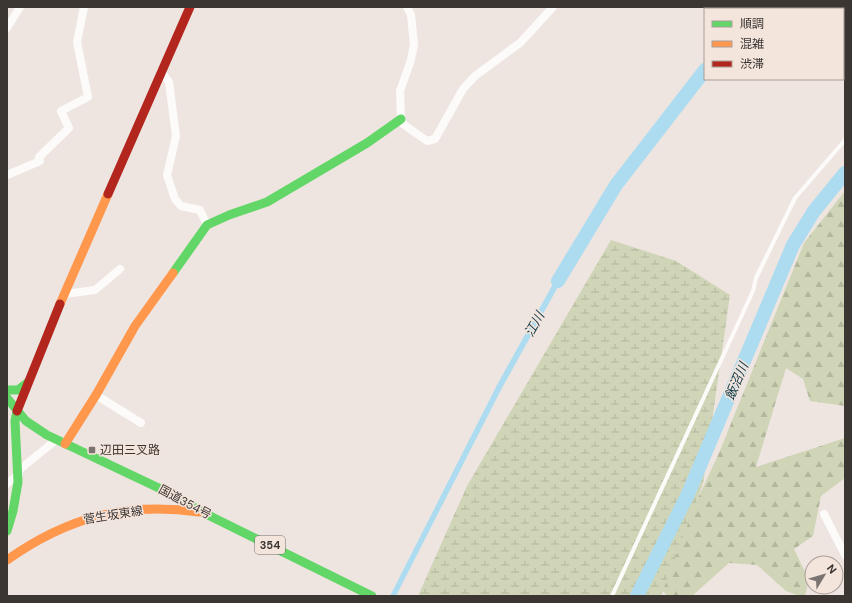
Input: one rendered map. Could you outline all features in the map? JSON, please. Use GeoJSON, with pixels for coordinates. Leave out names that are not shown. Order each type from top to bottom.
{"type":"FeatureCollection","features":[{"type":"Feature","properties":{"kind":"main road"},"geometry":{"type":"LineString","coordinates":[[7,531],[17,499],[19,472],[15,422],[17,411],[27,383],[65,294],[190,7]]}},
{"type":"Feature","properties":{"kind":"main road"},"geometry":{"type":"LineString","coordinates":[[60,442],[96,395],[135,326],[207,225],[229,215],[267,202],[367,143],[400,119]]}},
{"type":"Feature","properties":{"kind":"main road"},"geometry":{"type":"LineString","coordinates":[[7,390],[18,390],[27,383]]}},
{"type":"Feature","properties":{"kind":"main road","name":"国道354号"},"geometry":{"type":"LineString","coordinates":[[7,398],[17,411],[36,429],[60,442],[165,491],[206,514],[372,596]]}},
{"type":"Feature","properties":{"kind":"main road","name":"菅生坂東線"},"geometry":{"type":"LineString","coordinates":[[7,560],[52,531],[89,518],[129,511],[168,508],[206,514]]}},
{"type":"Feature","properties":{"kind":"street"},"geometry":{"type":"LineString","coordinates":[[7,28],[20,7]]}},
{"type":"Feature","properties":{"kind":"street"},"geometry":{"type":"LineString","coordinates":[[7,175],[40,161],[39,157],[69,128],[61,111],[88,96],[77,42],[84,7]]}},
{"type":"Feature","properties":{"kind":"street"},"geometry":{"type":"LineString","coordinates":[[407,7],[411,15],[414,45],[412,60],[400,91],[400,119],[403,124],[427,141],[435,139],[463,89],[475,76],[520,43],[553,7]]}},
{"type":"Feature","properties":{"kind":"street"},"geometry":{"type":"LineString","coordinates":[[162,71],[169,82],[176,136],[167,175],[175,199],[180,206],[200,210],[207,225]]}},
{"type":"Feature","properties":{"kind":"street"},"geometry":{"type":"LineString","coordinates":[[65,294],[95,290],[120,269]]}},
{"type":"Feature","properties":{"kind":"street"},"geometry":{"type":"LineString","coordinates":[[96,395],[141,424]]}},
{"type":"Feature","properties":{"kind":"street"},"geometry":{"type":"LineString","coordinates":[[7,484],[19,472],[60,442]]}},
{"type":"Feature","properties":{"kind":"street"},"geometry":{"type":"LineString","coordinates":[[824,514],[845,555]]}},
{"type":"Feature","properties":{"kind":"lane"},"geometry":{"type":"LineString","coordinates":[[612,596],[753,291],[756,278],[782,222],[795,198],[845,140]]}},
{"type":"Feature","properties":{"kind":"green space"},"geometry":{"type":"Polygon","coordinates":[[[845,191],[845,406],[810,401],[803,379],[786,368],[756,467],[845,438],[845,478],[821,496],[813,536],[794,549],[804,570],[805,596],[800,596],[786,591],[757,565],[729,563],[692,596],[668,596],[657,586],[719,453],[804,243],[845,191]]]}},
{"type":"Feature","properties":{"kind":"green space"},"geometry":{"type":"Polygon","coordinates":[[[611,240],[676,261],[730,295],[703,484],[661,596],[418,596],[467,486],[611,240]]]}},
{"type":"Feature","properties":{"kind":"water"},"geometry":{"type":"Polygon","coordinates":[[[564,264],[569,267],[502,388],[396,596],[390,596],[497,385],[564,264]]]}},
{"type":"Feature","properties":{"kind":"waterway","name":"江川"},"geometry":{"type":"LineString","coordinates":[[558,281],[616,185],[704,71]]}},
{"type":"Feature","properties":{"kind":"waterway","name":"飯沼川"},"geometry":{"type":"LineString","coordinates":[[637,596],[688,494],[793,245],[814,211],[845,173]]}},
{"type":"Feature","properties":{"kind":"traffic: fast"},"geometry":{"type":"LineString","coordinates":[[173,273],[207,225],[229,215],[267,202],[367,143],[401,119]]}},
{"type":"Feature","properties":{"kind":"traffic: fast"},"geometry":{"type":"LineString","coordinates":[[7,390],[18,390],[27,383]]}},
{"type":"Feature","properties":{"kind":"traffic: fast"},"geometry":{"type":"LineString","coordinates":[[7,398],[26,421],[47,435],[165,491],[206,514],[372,596]]}},
{"type":"Feature","properties":{"kind":"traffic: fast"},"geometry":{"type":"LineString","coordinates":[[7,531],[13,511],[18,482],[15,421],[17,411]]}},
{"type":"Feature","properties":{"kind":"traffic: slow"},"geometry":{"type":"LineString","coordinates":[[60,304],[108,194]]}},
{"type":"Feature","properties":{"kind":"traffic: slow"},"geometry":{"type":"LineString","coordinates":[[65,444],[96,395],[135,326],[173,273]]}},
{"type":"Feature","properties":{"kind":"traffic: slow"},"geometry":{"type":"LineString","coordinates":[[7,560],[52,533],[75,523],[98,516],[122,511],[146,509],[172,509],[199,512]]}},
{"type":"Feature","properties":{"kind":"traffic: jam"},"geometry":{"type":"LineString","coordinates":[[108,194],[190,7]]}},
{"type":"Feature","properties":{"kind":"traffic: jam"},"geometry":{"type":"LineString","coordinates":[[17,411],[60,304]]}},
{"type":"Feature","properties":{"kind":"place","name":"辺田三叉路"},"geometry":{"type":"Point","coordinates":[92,450]}}]}
